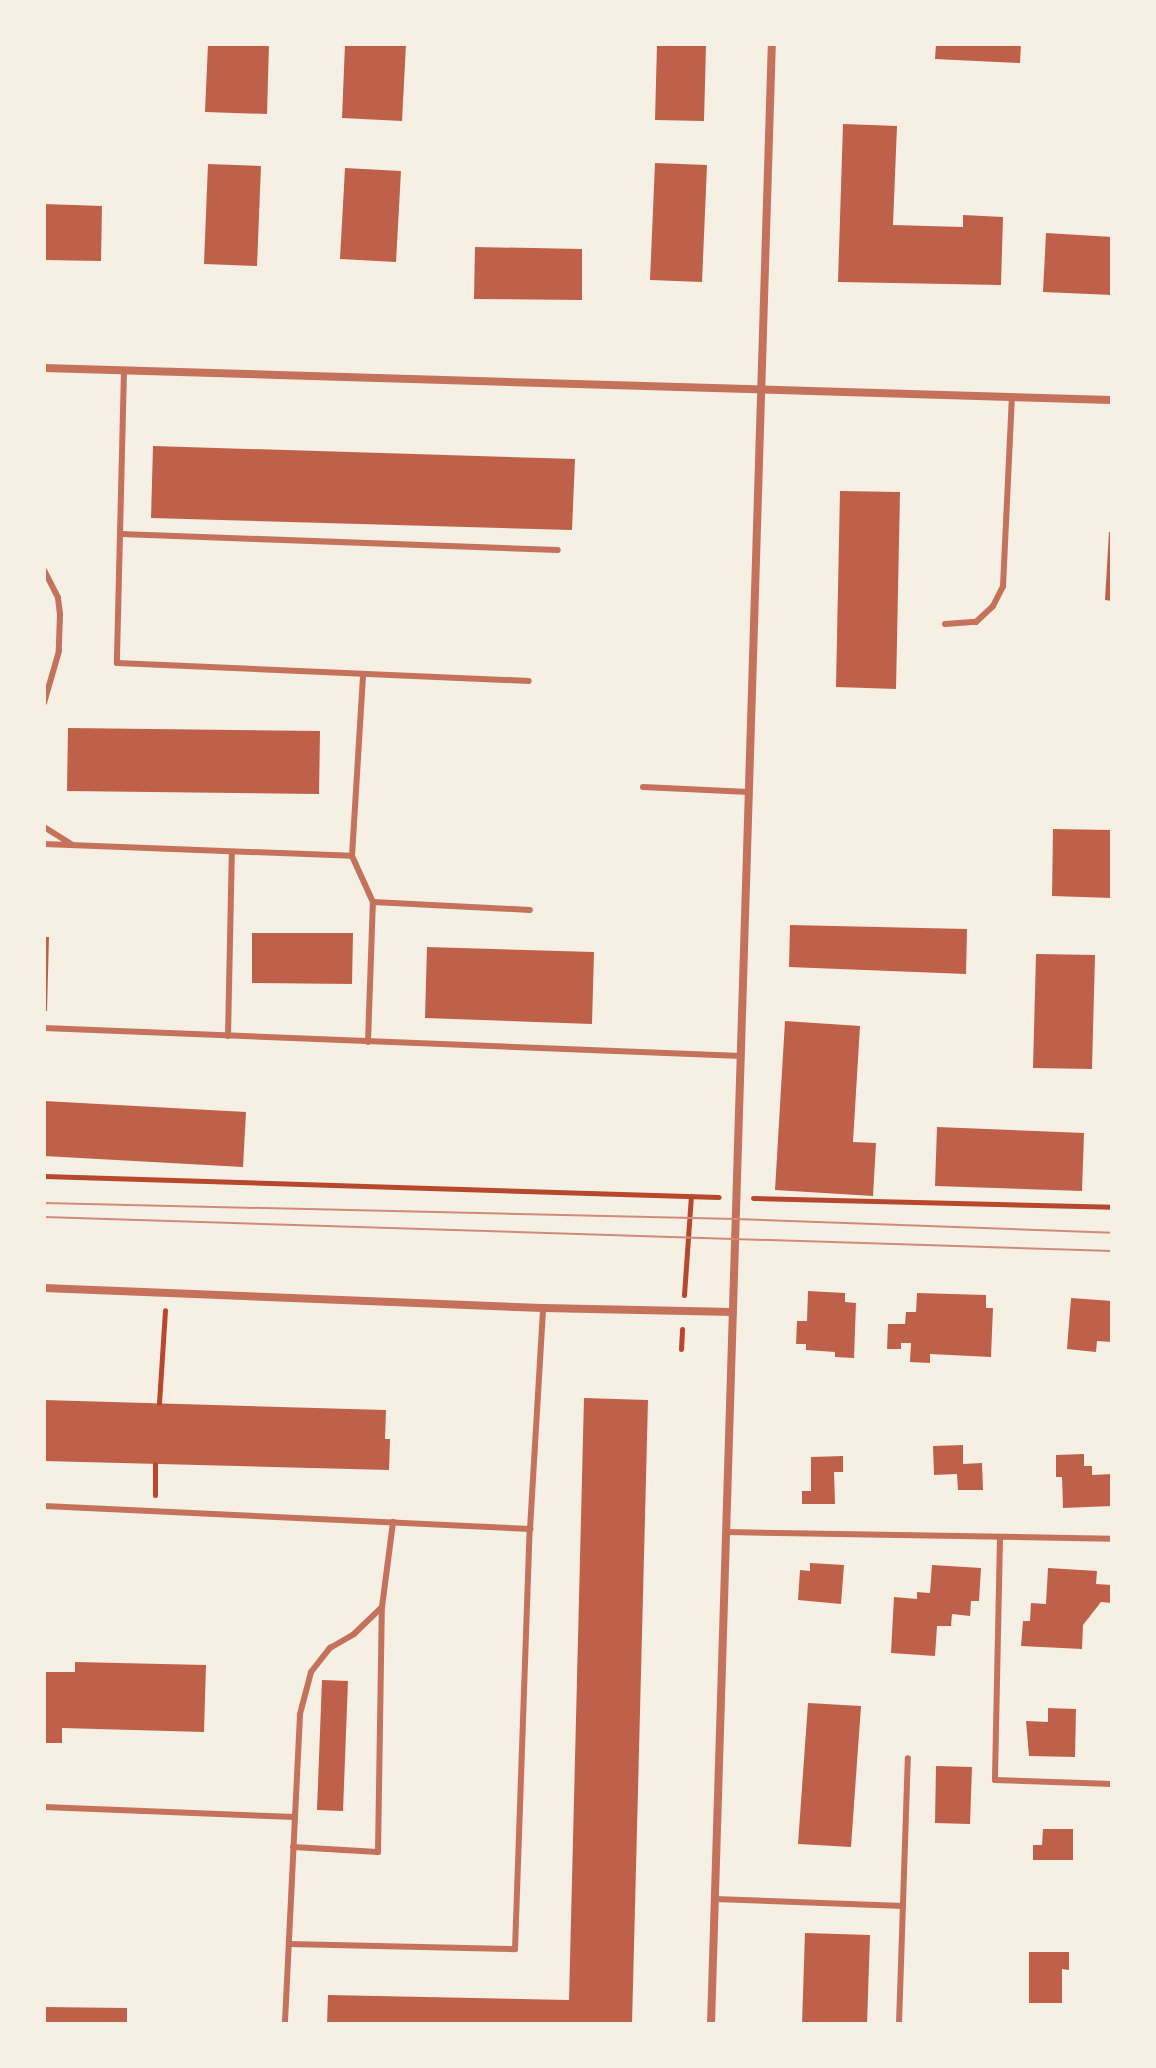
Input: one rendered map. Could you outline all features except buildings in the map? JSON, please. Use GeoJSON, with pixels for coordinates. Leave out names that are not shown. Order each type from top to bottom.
{"type":"FeatureCollection","features":[{"type":"Feature","properties":{"kind":"street"},"geometry":{"type":"LineString","coordinates":[[711,2024],[772,44]]}},
{"type":"Feature","properties":{"kind":"street"},"geometry":{"type":"LineString","coordinates":[[44,368],[1112,400]]}},
{"type":"Feature","properties":{"kind":"street"},"geometry":{"type":"LineString","coordinates":[[44,1288],[543,1308],[683,1308],[733,1312]]}},
{"type":"Feature","properties":{"kind":"lane"},"geometry":{"type":"LineString","coordinates":[[124,370],[117,663],[529,681]]}},
{"type":"Feature","properties":{"kind":"lane"},"geometry":{"type":"LineString","coordinates":[[945,624],[976,622],[993,606],[1003,586],[1012,397]]}},
{"type":"Feature","properties":{"kind":"lane"},"geometry":{"type":"LineString","coordinates":[[121,534],[558,550]]}},
{"type":"Feature","properties":{"kind":"lane"},"geometry":{"type":"LineString","coordinates":[[44,570],[58,598],[60,630],[55,672],[44,703]]}},
{"type":"Feature","properties":{"kind":"lane"},"geometry":{"type":"LineString","coordinates":[[363,674],[352,856],[373,902],[368,1042]]}},
{"type":"Feature","properties":{"kind":"lane"},"geometry":{"type":"LineString","coordinates":[[643,787],[749,792]]}},
{"type":"Feature","properties":{"kind":"lane"},"geometry":{"type":"LineString","coordinates":[[44,827],[75,846]]}},
{"type":"Feature","properties":{"kind":"lane"},"geometry":{"type":"LineString","coordinates":[[44,844],[352,856]]}},
{"type":"Feature","properties":{"kind":"lane"},"geometry":{"type":"LineString","coordinates":[[228,1036],[232,852]]}},
{"type":"Feature","properties":{"kind":"lane"},"geometry":{"type":"LineString","coordinates":[[373,902],[530,910]]}},
{"type":"Feature","properties":{"kind":"lane"},"geometry":{"type":"LineString","coordinates":[[44,1028],[741,1056]]}},
{"type":"Feature","properties":{"kind":"lane"},"geometry":{"type":"LineString","coordinates":[[289,1944],[515,1949],[530,1529],[543,1308]]}},
{"type":"Feature","properties":{"kind":"lane"},"geometry":{"type":"LineString","coordinates":[[44,1506],[530,1529]]}},
{"type":"Feature","properties":{"kind":"lane"},"geometry":{"type":"LineString","coordinates":[[293,1847],[378,1852],[382,1607],[393,1522]]}},
{"type":"Feature","properties":{"kind":"lane"},"geometry":{"type":"LineString","coordinates":[[726,1532],[1112,1539]]}},
{"type":"Feature","properties":{"kind":"lane"},"geometry":{"type":"LineString","coordinates":[[1000,1538],[995,1780],[1112,1784]]}},
{"type":"Feature","properties":{"kind":"lane"},"geometry":{"type":"LineString","coordinates":[[285,2024],[300,1714],[311,1672],[330,1648],[354,1634],[382,1607]]}},
{"type":"Feature","properties":{"kind":"lane"},"geometry":{"type":"LineString","coordinates":[[899,2024],[908,1758]]}},
{"type":"Feature","properties":{"kind":"lane"},"geometry":{"type":"LineString","coordinates":[[44,1807],[295,1817]]}},
{"type":"Feature","properties":{"kind":"lane"},"geometry":{"type":"LineString","coordinates":[[715,1899],[903,1906]]}},
{"type":"Feature","properties":{"kind":"path"},"geometry":{"type":"LineString","coordinates":[[44,1176],[1112,1207]]}},
{"type":"Feature","properties":{"kind":"path"},"geometry":{"type":"LineString","coordinates":[[681,1349],[691,1196]]}},
{"type":"Feature","properties":{"kind":"path"},"geometry":{"type":"LineString","coordinates":[[159,1403],[166,1293]]}},
{"type":"Feature","properties":{"kind":"path"},"geometry":{"type":"LineString","coordinates":[[155,1464],[156,1511]]}},
{"type":"Feature","properties":{"kind":"tram line"},"geometry":{"type":"LineString","coordinates":[[44,1203],[736,1219],[1112,1233]]}},
{"type":"Feature","properties":{"kind":"tram line"},"geometry":{"type":"LineString","coordinates":[[44,1217],[1112,1251]]}}]}
